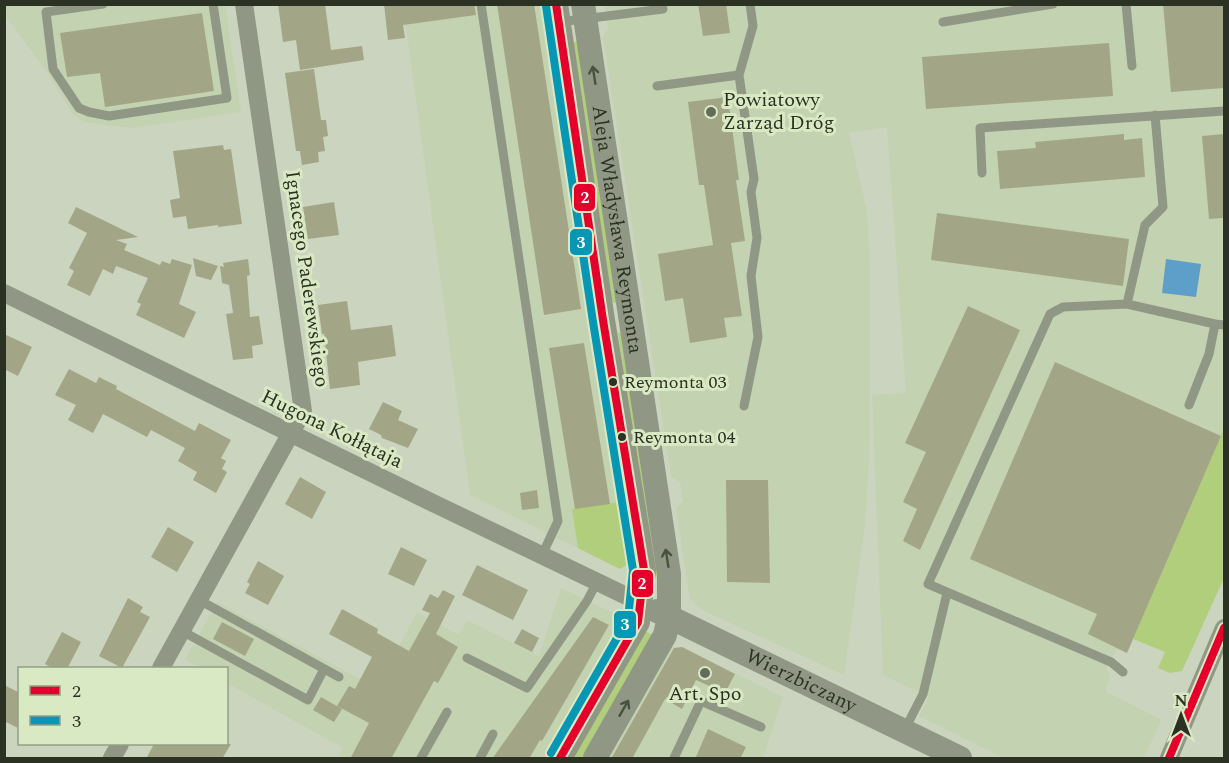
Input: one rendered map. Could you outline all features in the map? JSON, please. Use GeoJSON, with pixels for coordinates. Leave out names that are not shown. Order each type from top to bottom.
{"type":"FeatureCollection","features":[{"type":"Feature","properties":{"kind":"street","name":"Ignacego Paderewskiego"},"geometry":{"type":"LineString","coordinates":[[162,667],[303,411],[244,4]]}},
{"type":"Feature","properties":{"kind":"street","name":"Aleja Władysława Reymonta"},"geometry":{"type":"LineString","coordinates":[[560,759],[638,622],[644,570],[584,12]]}},
{"type":"Feature","properties":{"kind":"street","name":"Aleja Władysława Reymonta"},"geometry":{"type":"LineString","coordinates":[[557,13],[669,574],[669,616],[665,635],[595,759]]}},
{"type":"Feature","properties":{"kind":"street","name":"Hugona Kołłątaja"},"geometry":{"type":"LineString","coordinates":[[4,293],[641,603]]}},
{"type":"Feature","properties":{"kind":"street","name":"Wierzbiczany"},"geometry":{"type":"LineString","coordinates":[[641,603],[960,759]]}},
{"type":"Feature","properties":{"kind":"street"},"geometry":{"type":"LineString","coordinates":[[1169,759],[1224,628]]}},
{"type":"Feature","properties":{"kind":"street"},"geometry":{"type":"LineString","coordinates":[[112,759],[119,745]]}},
{"type":"Feature","properties":{"kind":"lane"},"geometry":{"type":"LineString","coordinates":[[103,4],[67,7],[46,12],[53,69],[79,108],[109,116],[227,98],[213,4]]}},
{"type":"Feature","properties":{"kind":"lane"},"geometry":{"type":"LineString","coordinates":[[482,4],[558,522],[542,555]]}},
{"type":"Feature","properties":{"kind":"lane"},"geometry":{"type":"LineString","coordinates":[[557,13],[663,9],[662,4]]}},
{"type":"Feature","properties":{"kind":"lane"},"geometry":{"type":"LineString","coordinates":[[744,406],[758,337],[751,276],[757,238],[751,192],[754,179],[739,75],[753,26],[750,4]]}},
{"type":"Feature","properties":{"kind":"lane"},"geometry":{"type":"LineString","coordinates":[[943,22],[1053,4]]}},
{"type":"Feature","properties":{"kind":"lane"},"geometry":{"type":"LineString","coordinates":[[1126,4],[1132,66]]}},
{"type":"Feature","properties":{"kind":"lane"},"geometry":{"type":"LineString","coordinates":[[657,86],[739,75]]}},
{"type":"Feature","properties":{"kind":"lane"},"geometry":{"type":"LineString","coordinates":[[982,173],[980,128],[1224,111]]}},
{"type":"Feature","properties":{"kind":"lane"},"geometry":{"type":"LineString","coordinates":[[1127,304],[1145,225],[1163,207],[1155,115]]}},
{"type":"Feature","properties":{"kind":"lane"},"geometry":{"type":"LineString","coordinates":[[1123,672],[1111,662],[928,584],[1050,314],[1063,307],[1127,304],[1220,325],[1189,405]]}},
{"type":"Feature","properties":{"kind":"lane"},"geometry":{"type":"LineString","coordinates":[[467,658],[528,688],[588,601],[597,582]]}},
{"type":"Feature","properties":{"kind":"lane"},"geometry":{"type":"LineString","coordinates":[[904,731],[923,694],[947,593]]}},
{"type":"Feature","properties":{"kind":"lane"},"geometry":{"type":"LineString","coordinates":[[199,600],[339,677]]}},
{"type":"Feature","properties":{"kind":"lane"},"geometry":{"type":"LineString","coordinates":[[182,631],[308,700],[324,669]]}},
{"type":"Feature","properties":{"kind":"lane"},"geometry":{"type":"LineString","coordinates":[[674,759],[701,701],[761,727]]}},
{"type":"Feature","properties":{"kind":"lane"},"geometry":{"type":"LineString","coordinates":[[421,759],[447,712]]}},
{"type":"Feature","properties":{"kind":"lane"},"geometry":{"type":"LineString","coordinates":[[480,759],[493,734]]}},
{"type":"Feature","properties":{"kind":"shaded area"},"geometry":{"type":"Polygon","coordinates":[[[4,5],[225,5],[241,112],[132,128],[84,122],[72,113],[49,75],[5,15],[4,5]]]}},
{"type":"Feature","properties":{"kind":"shaded area"},"geometry":{"type":"Polygon","coordinates":[[[403,5],[544,5],[598,358],[593,360],[595,376],[600,376],[628,564],[620,569],[470,495],[403,5]]]}},
{"type":"Feature","properties":{"kind":"shaded area"},"geometry":{"type":"Polygon","coordinates":[[[603,5],[1224,5],[1224,428],[1127,653],[1117,649],[1106,669],[1110,676],[1105,691],[1161,720],[1144,758],[1003,758],[919,716],[929,697],[883,675],[872,395],[906,393],[887,127],[849,133],[867,212],[870,266],[870,387],[865,525],[844,675],[702,610],[690,599],[676,509],[683,501],[680,482],[671,476],[603,37],[608,28],[603,5]]]}},
{"type":"Feature","properties":{"kind":"shaded area"},"geometry":{"type":"Polygon","coordinates":[[[561,588],[615,614],[618,623],[543,758],[338,758],[343,748],[228,684],[228,667],[199,667],[185,660],[217,602],[376,688],[417,613],[459,635],[467,620],[539,656],[561,588]]]}},
{"type":"Feature","properties":{"kind":"shaded area"},"geometry":{"type":"Polygon","coordinates":[[[682,647],[783,697],[763,758],[609,758],[670,649],[682,647]]]}},
{"type":"Feature","properties":{"kind":"green space"},"geometry":{"type":"Polygon","coordinates":[[[578,41],[617,303],[612,300],[574,47],[574,42],[578,41]]]}},
{"type":"Feature","properties":{"kind":"green space"},"geometry":{"type":"Polygon","coordinates":[[[618,333],[622,333],[658,576],[656,577],[653,573],[618,333]]]}},
{"type":"Feature","properties":{"kind":"green space"},"geometry":{"type":"Polygon","coordinates":[[[1224,428],[1224,578],[1182,671],[1170,673],[1158,668],[1165,652],[1133,639],[1224,428]]]}},
{"type":"Feature","properties":{"kind":"green space"},"geometry":{"type":"Polygon","coordinates":[[[619,502],[628,564],[620,569],[578,548],[572,509],[619,502]]]}},
{"type":"Feature","properties":{"kind":"green space"},"geometry":{"type":"Polygon","coordinates":[[[643,633],[651,634],[651,638],[584,758],[571,758],[643,633]]]}},
{"type":"Feature","properties":{"kind":"water"},"geometry":{"type":"Polygon","coordinates":[[[1166,259],[1201,264],[1196,297],[1162,293],[1166,259]]]}},
{"type":"Feature","properties":{"kind":"building"},"geometry":{"type":"Polygon","coordinates":[[[278,4],[325,4],[331,50],[362,46],[364,60],[300,70],[296,40],[283,42],[278,4]]]}},
{"type":"Feature","properties":{"kind":"building"},"geometry":{"type":"Polygon","coordinates":[[[384,4],[474,4],[476,15],[403,25],[405,38],[388,40],[384,4]]]}},
{"type":"Feature","properties":{"kind":"building"},"geometry":{"type":"Polygon","coordinates":[[[497,4],[534,4],[581,309],[544,315],[497,4]]]}},
{"type":"Feature","properties":{"kind":"building"},"geometry":{"type":"Polygon","coordinates":[[[698,4],[726,4],[730,33],[703,36],[698,4]]]}},
{"type":"Feature","properties":{"kind":"building"},"geometry":{"type":"Polygon","coordinates":[[[1163,4],[1224,4],[1224,88],[1171,92],[1163,4]]]}},
{"type":"Feature","properties":{"kind":"building"},"geometry":{"type":"Polygon","coordinates":[[[202,13],[214,91],[105,107],[100,73],[67,77],[60,33],[202,13]]]}},
{"type":"Feature","properties":{"kind":"building"},"geometry":{"type":"Polygon","coordinates":[[[1109,43],[1113,96],[926,109],[922,57],[1109,43]]]}},
{"type":"Feature","properties":{"kind":"building"},"geometry":{"type":"Polygon","coordinates":[[[314,69],[321,120],[326,120],[328,136],[323,137],[325,151],[318,152],[319,162],[302,165],[300,151],[296,151],[285,73],[314,69]]]}},
{"type":"Feature","properties":{"kind":"building"},"geometry":{"type":"Polygon","coordinates":[[[728,97],[745,241],[731,243],[742,316],[724,318],[727,337],[690,343],[683,298],[665,301],[658,254],[713,245],[704,185],[699,185],[688,102],[728,97]]]}},
{"type":"Feature","properties":{"kind":"building"},"geometry":{"type":"Polygon","coordinates":[[[1124,134],[1124,140],[1142,138],[1145,177],[1000,189],[997,151],[1036,148],[1035,142],[1124,134]]]}},
{"type":"Feature","properties":{"kind":"building"},"geometry":{"type":"Polygon","coordinates":[[[1224,134],[1224,218],[1209,219],[1202,136],[1224,134]]]}},
{"type":"Feature","properties":{"kind":"building"},"geometry":{"type":"Polygon","coordinates":[[[223,145],[224,150],[231,149],[242,224],[188,229],[186,216],[173,218],[170,200],[180,198],[173,151],[223,145]]]}},
{"type":"Feature","properties":{"kind":"building"},"geometry":{"type":"Polygon","coordinates":[[[334,202],[339,235],[308,239],[303,207],[334,202]]]}},
{"type":"Feature","properties":{"kind":"building"},"geometry":{"type":"Polygon","coordinates":[[[76,207],[138,237],[116,240],[127,244],[124,250],[160,265],[162,261],[170,264],[172,259],[192,265],[179,304],[196,312],[184,338],[136,315],[141,304],[137,302],[148,278],[116,266],[113,274],[103,269],[90,296],[67,285],[74,271],[69,268],[87,233],[68,223],[76,207]]]}},
{"type":"Feature","properties":{"kind":"building"},"geometry":{"type":"Polygon","coordinates":[[[937,213],[1129,239],[1123,286],[931,260],[937,213]]]}},
{"type":"Feature","properties":{"kind":"building"},"geometry":{"type":"Polygon","coordinates":[[[193,258],[218,266],[211,280],[196,276],[193,258]]]}},
{"type":"Feature","properties":{"kind":"building"},"geometry":{"type":"Polygon","coordinates":[[[248,259],[250,317],[259,316],[263,344],[252,346],[253,358],[233,360],[226,314],[233,313],[229,285],[222,283],[220,266],[224,267],[223,263],[248,259]]]}},
{"type":"Feature","properties":{"kind":"building"},"geometry":{"type":"Polygon","coordinates":[[[347,301],[351,330],[392,325],[396,356],[358,362],[360,385],[330,389],[324,334],[322,334],[318,305],[347,301]]]}},
{"type":"Feature","properties":{"kind":"building"},"geometry":{"type":"Polygon","coordinates":[[[968,306],[1020,330],[920,550],[903,541],[917,509],[903,502],[926,452],[905,443],[968,306]]]}},
{"type":"Feature","properties":{"kind":"building"},"geometry":{"type":"Polygon","coordinates":[[[4,334],[32,347],[18,376],[4,369],[4,334]]]}},
{"type":"Feature","properties":{"kind":"building"},"geometry":{"type":"Polygon","coordinates":[[[584,343],[610,504],[575,509],[549,348],[584,343]]]}},
{"type":"Feature","properties":{"kind":"building"},"geometry":{"type":"Polygon","coordinates":[[[1055,362],[1221,436],[1127,653],[1088,634],[1097,614],[970,559],[1055,362]]]}},
{"type":"Feature","properties":{"kind":"building"},"geometry":{"type":"Polygon","coordinates":[[[69,369],[96,383],[99,377],[117,386],[116,389],[195,431],[199,423],[231,440],[221,458],[226,461],[222,469],[227,472],[216,493],[193,480],[197,472],[178,461],[185,448],[151,430],[147,437],[103,414],[93,433],[68,420],[76,405],[55,395],[69,369]]]}},
{"type":"Feature","properties":{"kind":"building"},"geometry":{"type":"Polygon","coordinates":[[[383,402],[402,411],[398,420],[418,429],[408,448],[382,438],[381,435],[369,429],[383,402]]]}},
{"type":"Feature","properties":{"kind":"building"},"geometry":{"type":"Polygon","coordinates":[[[300,477],[326,492],[312,519],[285,504],[300,477]]]}},
{"type":"Feature","properties":{"kind":"building"},"geometry":{"type":"Polygon","coordinates":[[[726,480],[768,480],[770,583],[727,582],[726,480]]]}},
{"type":"Feature","properties":{"kind":"building"},"geometry":{"type":"Polygon","coordinates":[[[537,490],[539,508],[522,510],[520,493],[537,490]]]}},
{"type":"Feature","properties":{"kind":"building"},"geometry":{"type":"Polygon","coordinates":[[[168,527],[194,542],[177,572],[151,557],[168,527]]]}},
{"type":"Feature","properties":{"kind":"building"},"geometry":{"type":"Polygon","coordinates":[[[401,547],[427,560],[414,586],[388,574],[401,547]]]}},
{"type":"Feature","properties":{"kind":"building"},"geometry":{"type":"Polygon","coordinates":[[[258,561],[284,576],[268,605],[245,593],[250,584],[247,582],[258,561]]]}},
{"type":"Feature","properties":{"kind":"building"},"geometry":{"type":"Polygon","coordinates":[[[477,565],[528,590],[513,620],[462,595],[477,565]]]}},
{"type":"Feature","properties":{"kind":"building"},"geometry":{"type":"Polygon","coordinates":[[[443,590],[455,596],[436,634],[458,647],[438,683],[434,681],[391,759],[350,759],[369,723],[337,706],[349,686],[355,689],[372,657],[329,634],[342,609],[378,629],[377,633],[409,651],[430,613],[422,610],[430,594],[438,598],[443,590]]]}},
{"type":"Feature","properties":{"kind":"building"},"geometry":{"type":"Polygon","coordinates":[[[128,598],[143,607],[140,612],[150,617],[123,667],[99,656],[128,598]]]}},
{"type":"Feature","properties":{"kind":"building"},"geometry":{"type":"Polygon","coordinates":[[[593,617],[609,625],[542,741],[540,740],[529,759],[492,759],[593,617]]]}},
{"type":"Feature","properties":{"kind":"building"},"geometry":{"type":"Polygon","coordinates":[[[222,622],[254,639],[245,656],[213,639],[222,622]]]}},
{"type":"Feature","properties":{"kind":"building"},"geometry":{"type":"Polygon","coordinates":[[[522,629],[539,638],[532,652],[514,643],[522,629]]]}},
{"type":"Feature","properties":{"kind":"building"},"geometry":{"type":"Polygon","coordinates":[[[62,632],[81,642],[68,667],[50,667],[45,664],[62,632]]]}},
{"type":"Feature","properties":{"kind":"building"},"geometry":{"type":"Polygon","coordinates":[[[682,647],[735,674],[725,693],[696,680],[682,709],[665,699],[632,759],[611,759],[674,648],[682,647]]]}},
{"type":"Feature","properties":{"kind":"building"},"geometry":{"type":"Polygon","coordinates":[[[4,685],[18,692],[18,728],[4,721],[4,685]]]}},
{"type":"Feature","properties":{"kind":"building"},"geometry":{"type":"Polygon","coordinates":[[[321,697],[342,709],[334,722],[313,710],[321,697]]]}},
{"type":"Feature","properties":{"kind":"building"},"geometry":{"type":"Polygon","coordinates":[[[708,729],[746,747],[740,759],[695,759],[708,729]]]}},
{"type":"Feature","properties":{"kind":"building"},"geometry":{"type":"Polygon","coordinates":[[[231,744],[222,759],[146,759],[153,745],[231,744]]]}},
{"type":"Feature","properties":{"kind":"transit line","name":"2"},"geometry":{"type":"LineString","coordinates":[[556,4],[603,320],[644,570],[638,622],[560,758]]}},
{"type":"Feature","properties":{"kind":"transit line","name":"3"},"geometry":{"type":"LineString","coordinates":[[546,6],[633,570],[628,619],[551,753]]}},
{"type":"Feature","properties":{"kind":"transit line","name":"2"},"geometry":{"type":"LineString","coordinates":[[1169,758],[1224,628]]}},
{"type":"Feature","properties":{"kind":"place","name":"Powiatowy Zarząd Dróg"},"geometry":{"type":"Point","coordinates":[711,112]}},
{"type":"Feature","properties":{"kind":"place","name":"Reymonta 03"},"geometry":{"type":"Point","coordinates":[613,382]}},
{"type":"Feature","properties":{"kind":"place","name":"Reymonta 04"},"geometry":{"type":"Point","coordinates":[622,437]}},
{"type":"Feature","properties":{"kind":"place","name":"Art. Spo"},"geometry":{"type":"Point","coordinates":[705,673]}}]}
